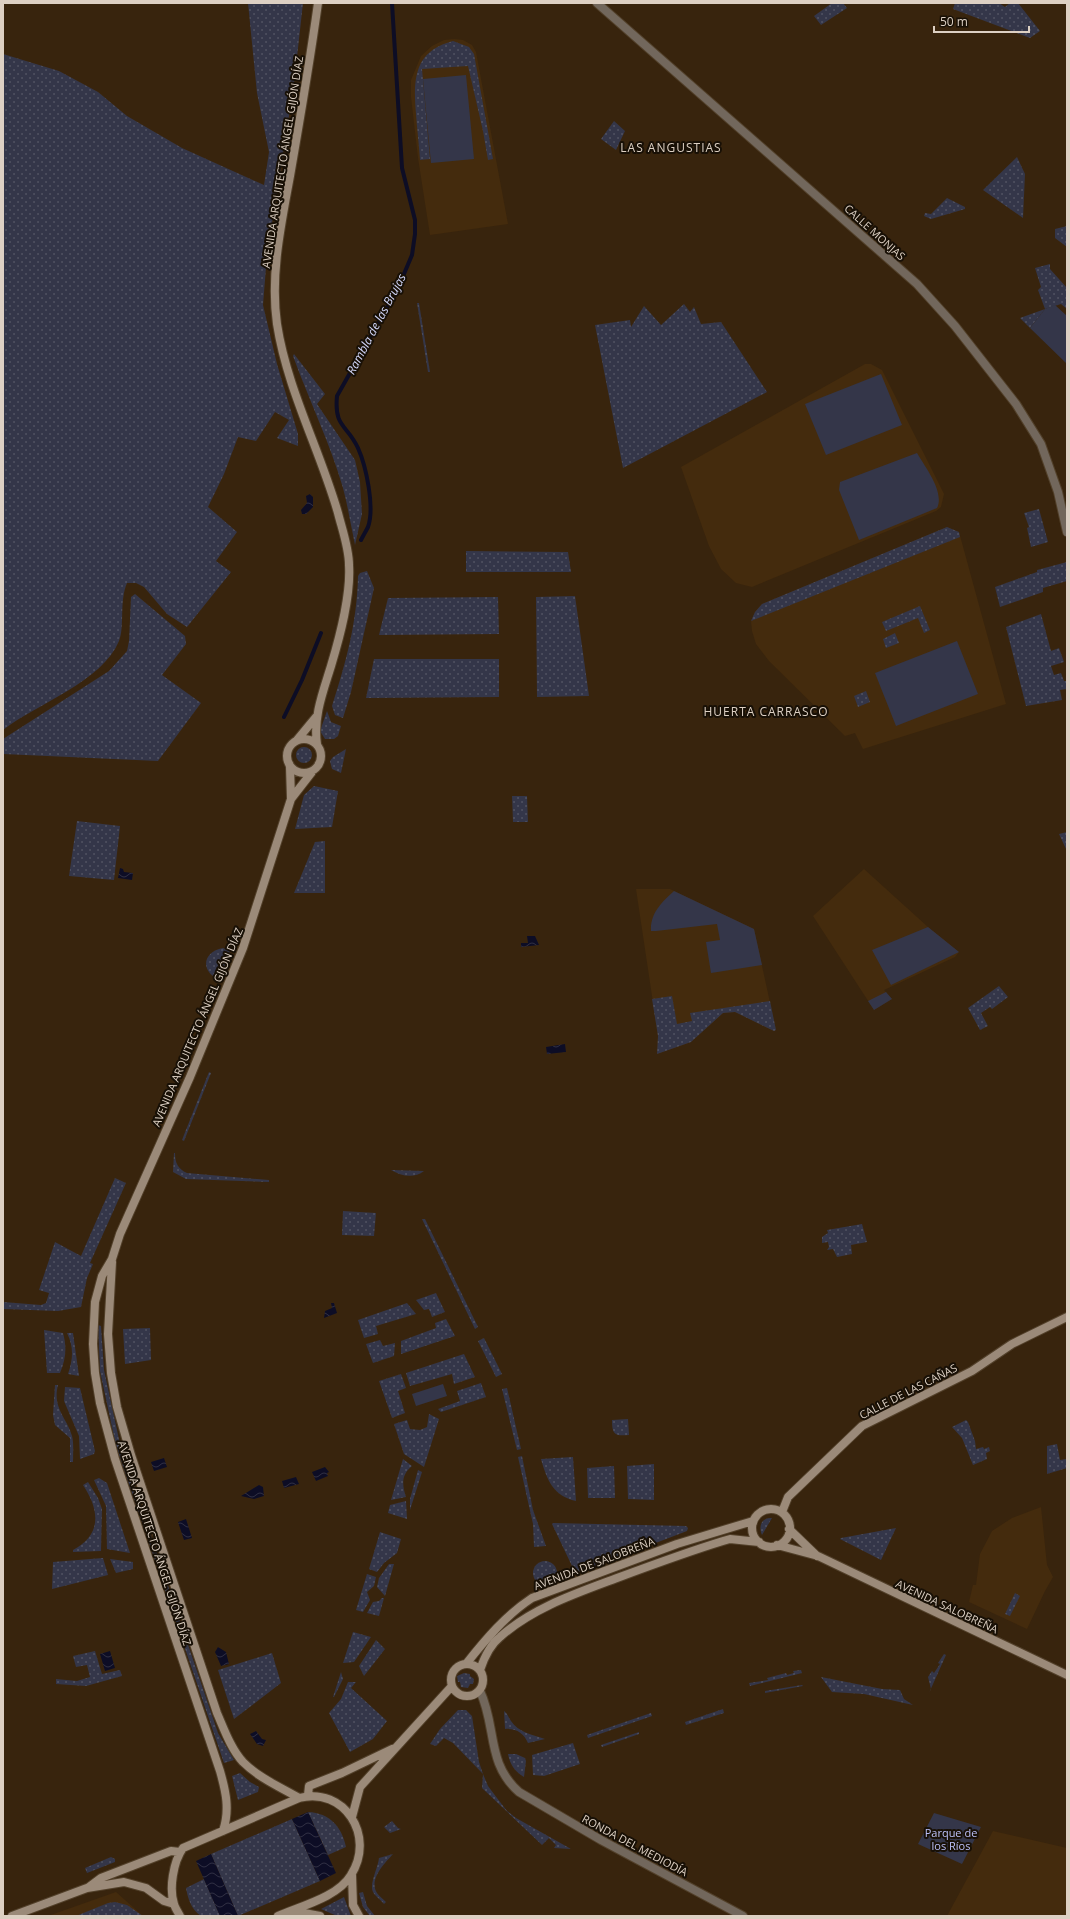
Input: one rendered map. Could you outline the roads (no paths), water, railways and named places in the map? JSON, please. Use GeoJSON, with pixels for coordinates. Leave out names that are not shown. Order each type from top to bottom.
{"type":"FeatureCollection","features":[{"type":"Feature","properties":{"kind":"main road","name":"AVENIDA ARQUITECTO ÁNGEL GIJÓN DÍAZ"},"geometry":{"type":"LineString","coordinates":[[291,798],[317,768],[321,760],[321,751],[317,744],[316,717],[336,650],[345,609],[349,564],[342,528],[331,489],[282,350],[277,323],[274,277],[282,219],[318,3]]}},
{"type":"Feature","properties":{"kind":"main road","name":"AVENIDA ARQUITECTO ÁNGEL GIJÓN DÍAZ"},"geometry":{"type":"LineString","coordinates":[[223,1831],[226,1821],[227,1797],[222,1777],[115,1459],[100,1403],[95,1373],[93,1323],[95,1302],[102,1276],[112,1259],[120,1234],[190,1077],[244,948],[291,798],[290,767],[287,760],[287,752],[290,744],[296,740],[316,717]]}},
{"type":"Feature","properties":{"kind":"main road"},"geometry":{"type":"LineString","coordinates":[[296,740],[304,738],[311,739],[317,744]]}},
{"type":"Feature","properties":{"kind":"main road"},"geometry":{"type":"LineString","coordinates":[[290,767],[296,771],[304,773],[312,772]]}},
{"type":"Feature","properties":{"kind":"main road","name":"AVENIDA ARQUITECTO ÁNGEL GIJÓN DÍAZ"},"geometry":{"type":"LineString","coordinates":[[112,1259],[108,1334],[111,1373],[119,1414],[131,1456],[217,1713],[230,1742],[243,1762],[260,1776],[299,1798]]}},
{"type":"Feature","properties":{"kind":"main road","name":"CALLE DE LAS CAÑAS"},"geometry":{"type":"LineString","coordinates":[[782,1512],[788,1498],[862,1426],[972,1371],[1012,1344],[1067,1317]]}},
{"type":"Feature","properties":{"kind":"main road"},"geometry":{"type":"LineString","coordinates":[[772,1509],[782,1512],[786,1518],[789,1529],[786,1539],[777,1545],[770,1546],[758,1542],[753,1532],[753,1521],[756,1516],[764,1510],[772,1509]]}},
{"type":"Feature","properties":{"kind":"main road","name":"AVENIDA DE SALOBREÑA"},"geometry":{"type":"LineString","coordinates":[[466,1664],[518,1607],[532,1598],[677,1544],[753,1521]]}},
{"type":"Feature","properties":{"kind":"main road","name":"AVENIDA SALOBREÑA"},"geometry":{"type":"LineString","coordinates":[[789,1529],[818,1556]]}},
{"type":"Feature","properties":{"kind":"main road","name":"AVENIDA DE SALOBREÑA"},"geometry":{"type":"LineString","coordinates":[[480,1670],[485,1657],[499,1637],[520,1622],[549,1605],[594,1586],[680,1554],[723,1541],[730,1539],[758,1542]]}},
{"type":"Feature","properties":{"kind":"main road","name":"AVENIDA SALOBREÑA"},"geometry":{"type":"LineString","coordinates":[[777,1545],[818,1556],[1067,1675]]}},
{"type":"Feature","properties":{"kind":"main road"},"geometry":{"type":"LineString","coordinates":[[466,1664],[476,1666],[480,1670],[484,1681],[480,1691],[470,1696],[464,1696],[459,1694],[452,1686],[451,1681],[453,1671],[461,1665],[466,1664]]}},
{"type":"Feature","properties":{"kind":"main road"},"geometry":{"type":"LineString","coordinates":[[352,1817],[360,1787],[452,1686]]}},
{"type":"Feature","properties":{"kind":"main road"},"geometry":{"type":"LineString","coordinates":[[308,1795],[310,1786],[342,1773],[396,1747]]}},
{"type":"Feature","properties":{"kind":"main road"},"geometry":{"type":"LineString","coordinates":[[180,1916],[174,1904],[172,1887],[174,1872],[180,1852],[183,1848],[308,1795],[323,1797],[339,1804],[352,1817],[360,1834],[360,1851],[352,1875],[354,1905],[359,1916]]}},
{"type":"Feature","properties":{"kind":"main road"},"geometry":{"type":"LineString","coordinates":[[87,1888],[101,1878],[171,1851],[180,1852]]}},
{"type":"Feature","properties":{"kind":"main road"},"geometry":{"type":"LineString","coordinates":[[282,1914],[338,1891],[352,1875]]}},
{"type":"Feature","properties":{"kind":"main road"},"geometry":{"type":"LineString","coordinates":[[12,1916],[87,1888],[124,1882],[146,1888],[164,1900],[174,1904]]}},
{"type":"Feature","properties":{"kind":"main road"},"geometry":{"type":"LineString","coordinates":[[282,1914],[304,1913],[320,1916]]}},
{"type":"Feature","properties":{"kind":"street","name":"CALLE MONJAS"},"geometry":{"type":"LineString","coordinates":[[597,3],[917,284],[945,314],[1016,404],[1041,444],[1058,492],[1067,532]]}},
{"type":"Feature","properties":{"kind":"street","name":"RONDA DEL MEDIODÍA"},"geometry":{"type":"LineString","coordinates":[[480,1691],[489,1717],[494,1750],[502,1771],[509,1783],[519,1792],[536,1804],[601,1840],[743,1916]]}},
{"type":"Feature","properties":{"kind":"water"},"geometry":{"type":"Polygon","coordinates":[[[310,494],[313,497],[313,507],[306,514],[302,514],[301,510],[307,503],[306,496],[310,494]]]}},
{"type":"Feature","properties":{"kind":"water"},"geometry":{"type":"Polygon","coordinates":[[[120,868],[123,869],[124,872],[133,873],[132,880],[118,878],[120,868]]]}},
{"type":"Feature","properties":{"kind":"water"},"geometry":{"type":"Polygon","coordinates":[[[527,936],[535,936],[539,945],[521,947],[521,943],[528,943],[527,936]]]}},
{"type":"Feature","properties":{"kind":"water"},"geometry":{"type":"Polygon","coordinates":[[[565,1044],[566,1052],[547,1054],[546,1047],[565,1044]]]}},
{"type":"Feature","properties":{"kind":"water"},"geometry":{"type":"Polygon","coordinates":[[[331,1303],[334,1303],[337,1313],[324,1318],[325,1311],[332,1308],[331,1303]]]}},
{"type":"Feature","properties":{"kind":"water"},"geometry":{"type":"Polygon","coordinates":[[[164,1458],[167,1467],[154,1471],[151,1462],[164,1458]]]}},
{"type":"Feature","properties":{"kind":"water"},"geometry":{"type":"Polygon","coordinates":[[[325,1467],[329,1472],[327,1473],[328,1476],[316,1481],[312,1472],[325,1467]]]}},
{"type":"Feature","properties":{"kind":"water"},"geometry":{"type":"Polygon","coordinates":[[[296,1477],[299,1484],[284,1488],[282,1481],[296,1477]]]}},
{"type":"Feature","properties":{"kind":"water"},"geometry":{"type":"Polygon","coordinates":[[[259,1485],[263,1487],[264,1496],[254,1499],[241,1496],[259,1485]]]}},
{"type":"Feature","properties":{"kind":"water"},"geometry":{"type":"Polygon","coordinates":[[[186,1519],[192,1538],[184,1540],[178,1522],[186,1519]]]}},
{"type":"Feature","properties":{"kind":"water"},"geometry":{"type":"Polygon","coordinates":[[[218,1647],[226,1652],[229,1664],[221,1666],[215,1652],[218,1647]]]}},
{"type":"Feature","properties":{"kind":"water"},"geometry":{"type":"Polygon","coordinates":[[[110,1651],[115,1668],[105,1671],[100,1654],[110,1651]]]}},
{"type":"Feature","properties":{"kind":"water"},"geometry":{"type":"Polygon","coordinates":[[[256,1731],[262,1739],[266,1740],[263,1746],[257,1744],[250,1734],[256,1731]]]}},
{"type":"Feature","properties":{"kind":"water"},"geometry":{"type":"Polygon","coordinates":[[[308,1812],[336,1873],[320,1881],[292,1819],[308,1812]]]}},
{"type":"Feature","properties":{"kind":"water"},"geometry":{"type":"Polygon","coordinates":[[[211,1854],[238,1916],[220,1916],[196,1861],[211,1854]]]}},
{"type":"Feature","properties":{"kind":"waterway","name":"Rambla de las Brujas"},"geometry":{"type":"LineString","coordinates":[[361,540],[368,527],[370,519],[371,509],[369,487],[358,448],[339,420],[337,414],[337,396],[398,288],[412,255],[415,234],[415,220],[402,168],[392,3]]}},
{"type":"Feature","properties":{"kind":"waterway","name":"Rambla de las Brujas"},"geometry":{"type":"LineString","coordinates":[[284,717],[302,680],[321,633]]}},
{"type":"Feature","properties":{"kind":"district","name":"LAS ANGUSTIAS"},"geometry":{"type":"Point","coordinates":[671,147]}},
{"type":"Feature","properties":{"kind":"district","name":"HUERTA CARRASCO"},"geometry":{"type":"Point","coordinates":[766,711]}},
{"type":"Feature","properties":{"kind":"park label","name":"Parque de los Ríos"},"geometry":{"type":"Point","coordinates":[951,1838]}}]}
